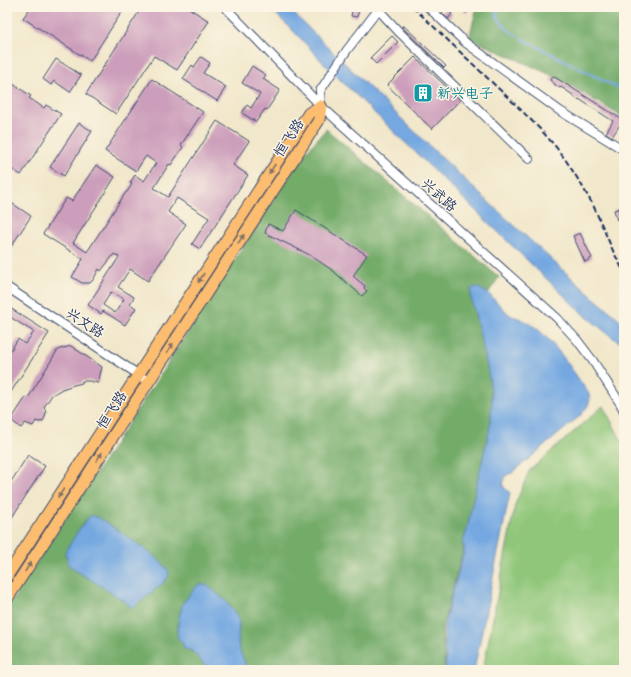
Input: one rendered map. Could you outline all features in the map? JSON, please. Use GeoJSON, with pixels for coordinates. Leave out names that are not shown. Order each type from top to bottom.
{"type":"FeatureCollection","features":[{"type":"Feature","properties":{"kind":"main road","name":"恒飞路"},"geometry":{"type":"LineString","coordinates":[[7,576],[309,113],[321,106]]}},
{"type":"Feature","properties":{"kind":"main road","name":"恒飞路"},"geometry":{"type":"LineString","coordinates":[[7,599],[319,120],[321,106]]}},
{"type":"Feature","properties":{"kind":"street","name":"兴武路"},"geometry":{"type":"LineString","coordinates":[[225,7],[321,106],[557,318],[577,340],[593,361],[624,411]]}},
{"type":"Feature","properties":{"kind":"street"},"geometry":{"type":"LineString","coordinates":[[428,7],[466,43],[553,107],[624,150]]}},
{"type":"Feature","properties":{"kind":"street"},"geometry":{"type":"LineString","coordinates":[[321,106],[320,91],[377,8],[400,33],[529,160]]}},
{"type":"Feature","properties":{"kind":"street","name":"兴文路"},"geometry":{"type":"LineString","coordinates":[[7,287],[148,381]]}},
{"type":"Feature","properties":{"kind":"green space"},"geometry":{"type":"Polygon","coordinates":[[[477,7],[624,7],[624,118],[560,79],[469,38],[477,7]]]}},
{"type":"Feature","properties":{"kind":"green space"},"geometry":{"type":"Polygon","coordinates":[[[326,129],[499,277],[480,305],[497,376],[494,437],[442,628],[445,670],[7,670],[7,608],[300,159],[326,129]]]}},
{"type":"Feature","properties":{"kind":"green space"},"geometry":{"type":"Polygon","coordinates":[[[603,406],[624,445],[624,670],[483,670],[515,505],[529,471],[603,406]]]}},
{"type":"Feature","properties":{"kind":"water"},"geometry":{"type":"Polygon","coordinates":[[[269,7],[287,7],[483,197],[588,293],[624,323],[624,345],[583,314],[330,70],[269,7]]]}},
{"type":"Feature","properties":{"kind":"water"},"geometry":{"type":"Polygon","coordinates":[[[475,287],[490,295],[510,315],[530,324],[547,337],[589,394],[590,400],[581,415],[512,473],[505,477],[503,486],[510,493],[474,670],[446,670],[444,628],[465,548],[463,542],[489,432],[491,416],[492,401],[490,383],[471,298],[471,289],[475,287]]]}},
{"type":"Feature","properties":{"kind":"water"},"geometry":{"type":"Polygon","coordinates":[[[90,516],[99,518],[138,544],[159,560],[169,573],[165,581],[133,608],[68,564],[65,552],[80,528],[90,516]]]}},
{"type":"Feature","properties":{"kind":"water"},"geometry":{"type":"Polygon","coordinates":[[[201,584],[208,586],[226,601],[238,617],[239,649],[248,670],[209,670],[192,651],[183,648],[183,643],[177,637],[179,617],[183,603],[197,586],[201,584]]]}},
{"type":"Feature","properties":{"kind":"building"},"geometry":{"type":"Polygon","coordinates":[[[31,7],[125,7],[90,61],[23,18],[31,7]]]}},
{"type":"Feature","properties":{"kind":"building"},"geometry":{"type":"Polygon","coordinates":[[[142,7],[187,7],[209,21],[177,70],[154,56],[116,114],[86,94],[142,7]]]}},
{"type":"Feature","properties":{"kind":"building"},"geometry":{"type":"Polygon","coordinates":[[[353,7],[360,7],[357,17],[351,16],[353,7]]]}},
{"type":"Feature","properties":{"kind":"building"},"geometry":{"type":"Polygon","coordinates":[[[460,7],[471,7],[466,13],[460,7]]]}},
{"type":"Feature","properties":{"kind":"building"},"geometry":{"type":"Polygon","coordinates":[[[446,9],[452,14],[448,19],[442,13],[446,9]]]}},
{"type":"Feature","properties":{"kind":"building"},"geometry":{"type":"Polygon","coordinates":[[[403,25],[446,66],[444,68],[402,27],[403,25]]]}},
{"type":"Feature","properties":{"kind":"building"},"geometry":{"type":"Polygon","coordinates":[[[392,36],[398,42],[376,64],[370,58],[392,36]]]}},
{"type":"Feature","properties":{"kind":"building"},"geometry":{"type":"Polygon","coordinates":[[[201,57],[210,63],[203,73],[226,87],[217,101],[183,79],[192,65],[194,67],[201,57]]]}},
{"type":"Feature","properties":{"kind":"building","name":"新兴电子"},"geometry":{"type":"Polygon","coordinates":[[[415,57],[460,100],[432,129],[387,85],[415,57]]]}},
{"type":"Feature","properties":{"kind":"building"},"geometry":{"type":"Polygon","coordinates":[[[56,59],[81,75],[70,92],[54,81],[51,85],[43,79],[56,59]]]}},
{"type":"Feature","properties":{"kind":"building"},"geometry":{"type":"Polygon","coordinates":[[[252,66],[266,75],[263,79],[280,90],[267,110],[265,109],[256,122],[242,113],[247,105],[251,108],[260,94],[242,83],[252,66]]]}},
{"type":"Feature","properties":{"kind":"building"},"geometry":{"type":"Polygon","coordinates":[[[553,76],[623,120],[612,137],[606,133],[613,121],[579,99],[578,100],[561,87],[560,88],[555,85],[550,80],[553,76]]]}},
{"type":"Feature","properties":{"kind":"building"},"geometry":{"type":"Polygon","coordinates":[[[152,79],[203,112],[181,145],[183,147],[171,165],[169,164],[154,188],[168,197],[217,121],[249,141],[233,165],[248,175],[200,249],[192,244],[209,218],[177,198],[168,212],[186,224],[148,281],[130,269],[118,287],[134,297],[130,304],[136,308],[125,325],[103,311],[101,314],[88,305],[119,257],[114,254],[101,271],[99,269],[90,283],[82,283],[72,277],[83,259],[43,234],[66,198],[72,201],[96,165],[115,177],[73,243],[87,252],[132,184],[130,183],[135,175],[144,181],[156,163],[146,156],[136,171],[105,151],[152,79]],[[111,292],[103,305],[115,313],[124,299],[111,292]]]}},
{"type":"Feature","properties":{"kind":"building"},"geometry":{"type":"Polygon","coordinates":[[[7,80],[31,96],[29,98],[44,108],[46,105],[61,114],[21,175],[7,166],[7,80]]]}},
{"type":"Feature","properties":{"kind":"building"},"geometry":{"type":"Polygon","coordinates":[[[79,123],[92,131],[64,176],[50,167],[79,123]]]}},
{"type":"Feature","properties":{"kind":"building"},"geometry":{"type":"Polygon","coordinates":[[[7,200],[31,216],[7,253],[7,200]]]}},
{"type":"Feature","properties":{"kind":"building"},"geometry":{"type":"Polygon","coordinates":[[[624,207],[624,218],[617,220],[614,210],[624,207]]]}},
{"type":"Feature","properties":{"kind":"building"},"geometry":{"type":"Polygon","coordinates":[[[296,210],[367,255],[353,276],[365,286],[364,288],[367,291],[362,296],[332,270],[308,254],[265,233],[268,224],[283,231],[296,210]]]}},
{"type":"Feature","properties":{"kind":"building"},"geometry":{"type":"Polygon","coordinates":[[[580,233],[592,258],[585,262],[573,236],[580,233]]]}},
{"type":"Feature","properties":{"kind":"building"},"geometry":{"type":"Polygon","coordinates":[[[7,306],[49,333],[7,398],[7,356],[18,339],[25,344],[34,332],[7,315],[7,306]]]}},
{"type":"Feature","properties":{"kind":"building"},"geometry":{"type":"Polygon","coordinates":[[[71,346],[102,367],[98,383],[82,381],[82,383],[62,389],[52,395],[44,407],[46,412],[43,421],[36,421],[33,426],[25,423],[21,428],[11,420],[26,397],[28,398],[57,351],[71,346]]]}},
{"type":"Feature","properties":{"kind":"building"},"geometry":{"type":"Polygon","coordinates":[[[28,455],[45,466],[7,525],[7,488],[28,455]]]}},
{"type":"Feature","properties":{"kind":"waterway"},"geometry":{"type":"LineString","coordinates":[[500,7],[496,16],[508,30],[526,41],[624,91]]}},
{"type":"Feature","properties":{"kind":"railway"},"geometry":{"type":"LineString","coordinates":[[413,7],[520,109],[556,147],[581,184],[594,207],[624,275]]}},
{"type":"Feature","properties":{"kind":"place","name":"新兴电子"},"geometry":{"type":"Point","coordinates":[423,93]}}]}
